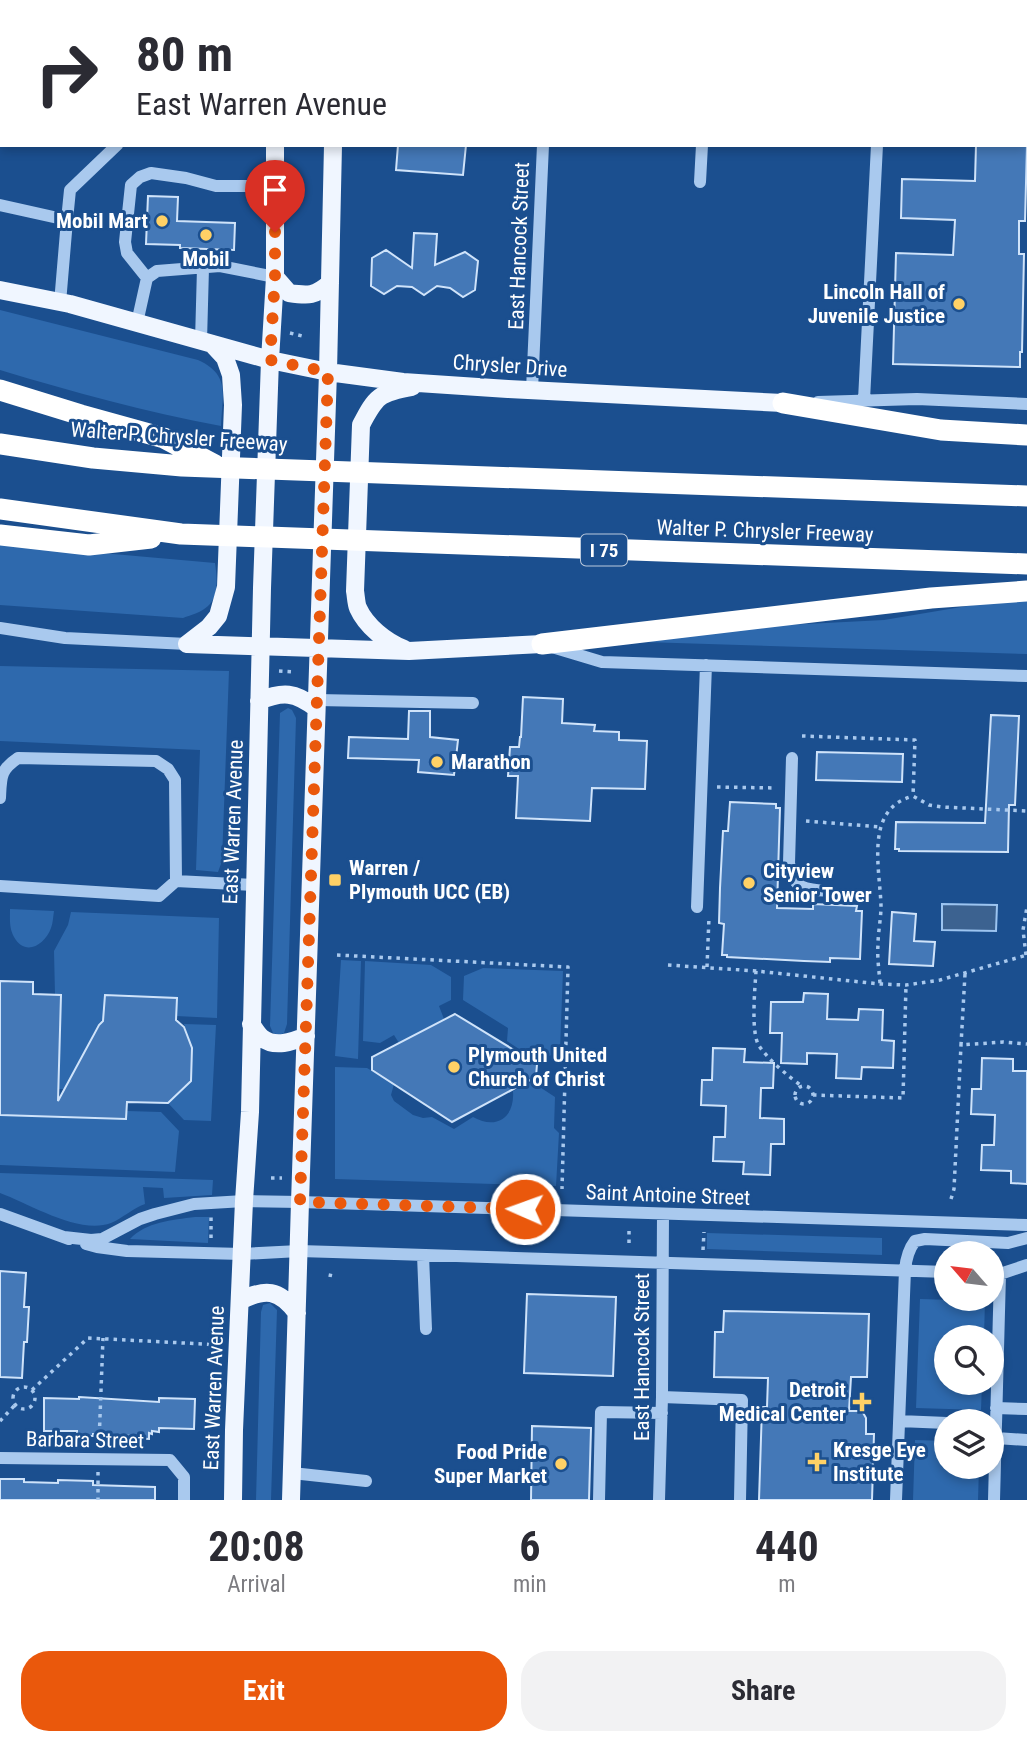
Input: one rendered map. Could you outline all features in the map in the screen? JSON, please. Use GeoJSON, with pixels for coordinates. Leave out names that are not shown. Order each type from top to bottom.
{"type":"FeatureCollection","features":[{"type":"Feature","properties":{"kind":"highway"},"geometry":{"type":"LineString","coordinates":[[0,390],[164,438],[219,467]]}},
{"type":"Feature","properties":{"kind":"highway"},"geometry":{"type":"LineString","coordinates":[[783,403],[941,430],[1027,435]]}},
{"type":"Feature","properties":{"kind":"highway","name":"Walter P. Chrysler Freeway"},"geometry":{"type":"LineString","coordinates":[[0,444],[93,458],[182,466],[1027,496]]}},
{"type":"Feature","properties":{"kind":"highway","name":"Walter P. Chrysler Freeway"},"geometry":{"type":"LineString","coordinates":[[0,509],[181,534],[1027,564]]}},
{"type":"Feature","properties":{"kind":"highway"},"geometry":{"type":"LineString","coordinates":[[0,535],[89,545],[181,534]]}},
{"type":"Feature","properties":{"kind":"highway"},"geometry":{"type":"LineString","coordinates":[[542,645],[931,598],[1027,591]]}},
{"type":"Feature","properties":{"kind":"main road","name":"East Warren Avenue"},"geometry":{"type":"LineString","coordinates":[[233,1500],[250,1112],[261,588],[275,277],[275,147]]}},
{"type":"Feature","properties":{"kind":"main road"},"geometry":{"type":"LineString","coordinates":[[291,1500],[327,414],[333,147]]}},
{"type":"Feature","properties":{"kind":"main road"},"geometry":{"type":"LineString","coordinates":[[275,277],[289,293],[305,296],[318,293],[330,283]]}},
{"type":"Feature","properties":{"kind":"main road","name":"Chrysler Drive"},"geometry":{"type":"LineString","coordinates":[[0,290],[60,303],[270,360],[328,372],[403,382],[783,403]]}},
{"type":"Feature","properties":{"kind":"main road"},"geometry":{"type":"LineString","coordinates":[[187,644],[209,627],[218,616],[226,587],[233,405],[231,375],[225,358],[206,342]]}},
{"type":"Feature","properties":{"kind":"main road"},"geometry":{"type":"LineString","coordinates":[[409,651],[394,645],[375,631],[358,608],[355,591],[361,425],[373,401],[391,391],[429,383]]}},
{"type":"Feature","properties":{"kind":"main road"},"geometry":{"type":"LineString","coordinates":[[187,644],[409,651],[542,645]]}},
{"type":"Feature","properties":{"kind":"main road"},"geometry":{"type":"LineString","coordinates":[[259,701],[275,695],[289,694],[317,704]]}},
{"type":"Feature","properties":{"kind":"main road"},"geometry":{"type":"LineString","coordinates":[[251,1024],[262,1038],[275,1043],[290,1042],[306,1036]]}},
{"type":"Feature","properties":{"kind":"main road"},"geometry":{"type":"LineString","coordinates":[[240,1301],[255,1293],[268,1292],[281,1296],[297,1313]]}},
{"type":"Feature","properties":{"kind":"street"},"geometry":{"type":"LineString","coordinates":[[60,303],[69,190],[115,147]]}},
{"type":"Feature","properties":{"kind":"street","name":"East Hancock Street"},"geometry":{"type":"LineString","coordinates":[[532,390],[543,147]]}},
{"type":"Feature","properties":{"kind":"street"},"geometry":{"type":"LineString","coordinates":[[700,182],[702,147]]}},
{"type":"Feature","properties":{"kind":"street"},"geometry":{"type":"LineString","coordinates":[[864,400],[877,147]]}},
{"type":"Feature","properties":{"kind":"street"},"geometry":{"type":"LineString","coordinates":[[147,278],[127,253],[125,242],[131,185],[140,177],[151,173],[216,186],[275,186]]}},
{"type":"Feature","properties":{"kind":"street"},"geometry":{"type":"LineString","coordinates":[[0,205],[67,220]]}},
{"type":"Feature","properties":{"kind":"street"},"geometry":{"type":"LineString","coordinates":[[137,323],[147,278],[157,271],[220,266],[275,277]]}},
{"type":"Feature","properties":{"kind":"street"},"geometry":{"type":"LineString","coordinates":[[203,268],[206,342]]}},
{"type":"Feature","properties":{"kind":"street","name":"Chrysler Drive"},"geometry":{"type":"LineString","coordinates":[[783,403],[917,399],[1027,404]]}},
{"type":"Feature","properties":{"kind":"street"},"geometry":{"type":"LineString","coordinates":[[0,628],[65,638],[187,644]]}},
{"type":"Feature","properties":{"kind":"street"},"geometry":{"type":"LineString","coordinates":[[542,645],[602,662],[1027,676]]}},
{"type":"Feature","properties":{"kind":"street"},"geometry":{"type":"LineString","coordinates":[[703,910],[706,665]]}},
{"type":"Feature","properties":{"kind":"street"},"geometry":{"type":"LineString","coordinates":[[317,704],[473,703]]}},
{"type":"Feature","properties":{"kind":"street"},"geometry":{"type":"LineString","coordinates":[[0,798],[1,775],[6,765],[18,758],[156,761],[176,780],[176,881]]}},
{"type":"Feature","properties":{"kind":"street"},"geometry":{"type":"LineString","coordinates":[[792,758],[790,874],[797,885],[809,890],[830,891]]}},
{"type":"Feature","properties":{"kind":"street"},"geometry":{"type":"LineString","coordinates":[[0,886],[159,896],[176,881],[254,885]]}},
{"type":"Feature","properties":{"kind":"street","name":"Saint Antoine Street"},"geometry":{"type":"LineString","coordinates":[[64,1237],[102,1239],[155,1214],[194,1204],[244,1201],[1027,1225]]}},
{"type":"Feature","properties":{"kind":"street","name":"Saint Antoine Street"},"geometry":{"type":"LineString","coordinates":[[0,1214],[97,1247],[127,1251],[242,1254],[299,1251],[934,1271]]}},
{"type":"Feature","properties":{"kind":"street","name":"East Hancock Street"},"geometry":{"type":"LineString","coordinates":[[659,1500],[663,1214]]}},
{"type":"Feature","properties":{"kind":"street"},"geometry":{"type":"LineString","coordinates":[[896,1500],[906,1256],[915,1241],[1008,1242],[1027,1238]]}},
{"type":"Feature","properties":{"kind":"street"},"geometry":{"type":"LineString","coordinates":[[423,1255],[426,1329]]}},
{"type":"Feature","properties":{"kind":"street"},"geometry":{"type":"LineString","coordinates":[[1004,1271],[1027,1265]]}},
{"type":"Feature","properties":{"kind":"street"},"geometry":{"type":"LineString","coordinates":[[1004,1273],[1027,1274]]}},
{"type":"Feature","properties":{"kind":"street"},"geometry":{"type":"LineString","coordinates":[[996,1311],[996,1408],[1027,1409]]}},
{"type":"Feature","properties":{"kind":"street"},"geometry":{"type":"LineString","coordinates":[[662,1397],[742,1400],[740,1500]]}},
{"type":"Feature","properties":{"kind":"street"},"geometry":{"type":"LineString","coordinates":[[599,1500],[601,1412],[662,1413]]}},
{"type":"Feature","properties":{"kind":"street"},"geometry":{"type":"LineString","coordinates":[[899,1421],[934,1422]]}},
{"type":"Feature","properties":{"kind":"street"},"geometry":{"type":"LineString","coordinates":[[1004,1432],[1027,1440]]}},
{"type":"Feature","properties":{"kind":"street","name":"Barbara Street"},"geometry":{"type":"LineString","coordinates":[[0,1458],[170,1460]]}},
{"type":"Feature","properties":{"kind":"street","name":"East Warren Avenue"},"geometry":{"type":"LineString","coordinates":[[170,1460],[184,1477],[184,1500]]}},
{"type":"Feature","properties":{"kind":"street"},"geometry":{"type":"LineString","coordinates":[[292,1473],[366,1481]]}},
{"type":"Feature","properties":{"kind":"street"},"geometry":{"type":"LineString","coordinates":[[994,1479],[994,1500]]}},
{"type":"Feature","properties":{"kind":"path"},"geometry":{"type":"LineString","coordinates":[[290,332],[306,337]]}},
{"type":"Feature","properties":{"kind":"path"},"geometry":{"type":"LineString","coordinates":[[279,671],[295,672]]}},
{"type":"Feature","properties":{"kind":"path"},"geometry":{"type":"LineString","coordinates":[[802,736],[915,740],[913,796]]}},
{"type":"Feature","properties":{"kind":"path"},"geometry":{"type":"LineString","coordinates":[[714,787],[792,789]]}},
{"type":"Feature","properties":{"kind":"path"},"geometry":{"type":"LineString","coordinates":[[880,984],[877,945],[881,909],[878,843],[885,816],[895,804],[913,796],[929,805],[942,807],[1027,811]]}},
{"type":"Feature","properties":{"kind":"path"},"geometry":{"type":"LineString","coordinates":[[803,821],[881,827]]}},
{"type":"Feature","properties":{"kind":"path"},"geometry":{"type":"LineString","coordinates":[[668,965],[880,984],[924,983],[965,974],[1026,955],[1023,930],[1027,907]]}},
{"type":"Feature","properties":{"kind":"path"},"geometry":{"type":"LineString","coordinates":[[703,910],[707,967]]}},
{"type":"Feature","properties":{"kind":"path"},"geometry":{"type":"LineString","coordinates":[[337,955],[568,967],[562,1189]]}},
{"type":"Feature","properties":{"kind":"path"},"geometry":{"type":"LineString","coordinates":[[756,971],[754,1023],[758,1043],[787,1076],[808,1088],[813,1095]]}},
{"type":"Feature","properties":{"kind":"path"},"geometry":{"type":"LineString","coordinates":[[951,1199],[954,1189],[965,974]]}},
{"type":"Feature","properties":{"kind":"path"},"geometry":{"type":"LineString","coordinates":[[813,1095],[903,1098],[906,985]]}},
{"type":"Feature","properties":{"kind":"path"},"geometry":{"type":"LineString","coordinates":[[961,1045],[1003,1042],[1027,1044]]}},
{"type":"Feature","properties":{"kind":"path"},"geometry":{"type":"LineString","coordinates":[[803,1087],[797,1090],[795,1095],[799,1102],[807,1104],[813,1095]]}},
{"type":"Feature","properties":{"kind":"path"},"geometry":{"type":"LineString","coordinates":[[271,1178],[282,1178]]}},
{"type":"Feature","properties":{"kind":"path"},"geometry":{"type":"LineString","coordinates":[[211,1217],[211,1243]]}},
{"type":"Feature","properties":{"kind":"path"},"geometry":{"type":"LineString","coordinates":[[629,1231],[629,1246]]}},
{"type":"Feature","properties":{"kind":"path"},"geometry":{"type":"LineString","coordinates":[[703,1250],[704,1232]]}},
{"type":"Feature","properties":{"kind":"path"},"geometry":{"type":"LineString","coordinates":[[32,1390],[88,1338],[238,1345]]}},
{"type":"Feature","properties":{"kind":"path"},"geometry":{"type":"LineString","coordinates":[[99,1443],[103,1338]]}},
{"type":"Feature","properties":{"kind":"path"},"geometry":{"type":"LineString","coordinates":[[24,1386],[32,1390],[35,1400],[31,1406],[25,1409],[15,1405],[12,1398],[17,1388],[24,1386]]}},
{"type":"Feature","properties":{"kind":"path"},"geometry":{"type":"LineString","coordinates":[[0,1421],[15,1405]]}},
{"type":"Feature","properties":{"kind":"path"},"geometry":{"type":"LineString","coordinates":[[98,1468],[98,1500]]}},
{"type":"Feature","properties":{"kind":"shaded area"},"geometry":{"type":"Polygon","coordinates":[[[0,310],[198,360],[216,372],[220,379],[223,395],[221,426],[110,401],[0,370],[0,310]]]}},
{"type":"Feature","properties":{"kind":"shaded area"},"geometry":{"type":"Polygon","coordinates":[[[0,544],[215,563],[216,592],[206,608],[183,618],[0,605],[0,544]]]}},
{"type":"Feature","properties":{"kind":"shaded area"},"geometry":{"type":"Polygon","coordinates":[[[1027,601],[1027,654],[644,642],[729,628],[884,620],[979,604],[1027,601]]]}},
{"type":"Feature","properties":{"kind":"shaded area"},"geometry":{"type":"Polygon","coordinates":[[[0,666],[229,671],[222,861],[218,872],[196,870],[200,750],[0,741],[0,666]]]}},
{"type":"Feature","properties":{"kind":"shaded area"},"geometry":{"type":"Polygon","coordinates":[[[288,708],[296,718],[287,1024],[284,1033],[279,1035],[273,1033],[270,1026],[280,713],[288,708]]]}},
{"type":"Feature","properties":{"kind":"shaded area"},"geometry":{"type":"Polygon","coordinates":[[[942,904],[997,905],[996,931],[942,930],[942,904]]]}},
{"type":"Feature","properties":{"kind":"shaded area"},"geometry":{"type":"Polygon","coordinates":[[[10,909],[54,911],[52,926],[40,944],[29,947],[19,943],[11,930],[10,909]]]}},
{"type":"Feature","properties":{"kind":"shaded area"},"geometry":{"type":"Polygon","coordinates":[[[71,912],[219,918],[217,1018],[176,1016],[176,998],[106,995],[106,1019],[93,1034],[88,1052],[87,1090],[59,1089],[61,996],[55,995],[54,951],[68,925],[71,912]]]}},
{"type":"Feature","properties":{"kind":"shaded area"},"geometry":{"type":"Polygon","coordinates":[[[341,960],[361,961],[358,1059],[335,1056],[341,960]]]}},
{"type":"Feature","properties":{"kind":"shaded area"},"geometry":{"type":"Polygon","coordinates":[[[365,961],[431,965],[451,977],[451,1000],[439,1006],[444,1019],[399,1043],[394,1035],[380,1043],[363,1041],[365,961]]]}},
{"type":"Feature","properties":{"kind":"shaded area"},"geometry":{"type":"Polygon","coordinates":[[[483,968],[563,971],[560,1050],[539,1062],[507,1041],[508,1028],[463,1000],[464,976],[483,968]]]}},
{"type":"Feature","properties":{"kind":"shaded area"},"geometry":{"type":"Polygon","coordinates":[[[184,1024],[216,1025],[211,1121],[184,1120],[168,1103],[191,1080],[192,1048],[184,1024]]]}},
{"type":"Feature","properties":{"kind":"shaded area"},"geometry":{"type":"Polygon","coordinates":[[[335,1067],[367,1068],[394,1084],[391,1095],[394,1101],[413,1115],[432,1117],[454,1129],[473,1117],[489,1122],[502,1119],[511,1108],[513,1091],[532,1082],[555,1097],[554,1128],[559,1133],[556,1186],[335,1179],[335,1067]]]}},
{"type":"Feature","properties":{"kind":"shaded area"},"geometry":{"type":"Polygon","coordinates":[[[127,1111],[161,1112],[179,1131],[175,1172],[0,1165],[0,1115],[126,1119],[127,1111]]]}},
{"type":"Feature","properties":{"kind":"shaded area"},"geometry":{"type":"Polygon","coordinates":[[[0,1173],[213,1180],[212,1195],[164,1198],[163,1188],[143,1187],[145,1204],[111,1223],[84,1225],[55,1217],[0,1193],[0,1173]]]}},
{"type":"Feature","properties":{"kind":"shaded area"},"geometry":{"type":"Polygon","coordinates":[[[209,1217],[208,1243],[130,1239],[152,1225],[209,1217]]]}},
{"type":"Feature","properties":{"kind":"shaded area"},"geometry":{"type":"Polygon","coordinates":[[[707,1233],[882,1238],[882,1255],[707,1249],[707,1233]]]}},
{"type":"Feature","properties":{"kind":"shaded area"},"geometry":{"type":"Polygon","coordinates":[[[920,1299],[934,1299],[934,1311],[985,1311],[984,1325],[934,1325],[934,1395],[982,1395],[981,1409],[916,1408],[920,1299]]]}},
{"type":"Feature","properties":{"kind":"shaded area"},"geometry":{"type":"Polygon","coordinates":[[[270,1303],[277,1310],[271,1500],[256,1500],[261,1312],[263,1305],[270,1303]]]}},
{"type":"Feature","properties":{"kind":"shaded area"},"geometry":{"type":"Polygon","coordinates":[[[915,1440],[934,1441],[934,1479],[979,1479],[978,1500],[913,1500],[915,1440]]]}},
{"type":"Feature","properties":{"kind":"building"},"geometry":{"type":"Polygon","coordinates":[[[398,147],[466,147],[463,175],[396,170],[398,147]]]}},
{"type":"Feature","properties":{"kind":"building","name":"Lincoln Hall of Juvenile Justice"},"geometry":{"type":"Polygon","coordinates":[[[976,147],[1027,147],[1025,221],[1019,221],[1019,254],[1024,254],[1020,367],[893,364],[896,253],[953,255],[955,220],[901,218],[902,179],[975,181],[976,147]]]}},
{"type":"Feature","properties":{"kind":"building"},"geometry":{"type":"Polygon","coordinates":[[[148,196],[178,197],[177,221],[235,223],[234,250],[146,244],[148,196]]]}},
{"type":"Feature","properties":{"kind":"building"},"geometry":{"type":"Polygon","coordinates":[[[414,233],[437,234],[435,265],[465,252],[478,261],[475,290],[463,297],[450,288],[437,286],[424,295],[412,287],[397,286],[384,294],[371,286],[372,258],[386,250],[412,268],[414,233]]]}},
{"type":"Feature","properties":{"kind":"building"},"geometry":{"type":"Polygon","coordinates":[[[523,697],[563,699],[562,723],[595,725],[594,731],[619,732],[619,740],[647,741],[645,789],[592,788],[590,821],[516,818],[518,776],[508,776],[510,747],[519,747],[521,737],[523,697]]]}},
{"type":"Feature","properties":{"kind":"building"},"geometry":{"type":"Polygon","coordinates":[[[409,711],[430,711],[430,737],[458,740],[454,775],[418,772],[419,760],[348,758],[349,737],[408,739],[409,711]]]}},
{"type":"Feature","properties":{"kind":"building"},"geometry":{"type":"Polygon","coordinates":[[[991,715],[1019,716],[1015,805],[1009,805],[1008,852],[895,849],[896,822],[985,823],[991,715]]]}},
{"type":"Feature","properties":{"kind":"building"},"geometry":{"type":"Polygon","coordinates":[[[817,752],[903,754],[902,782],[816,780],[817,752]]]}},
{"type":"Feature","properties":{"kind":"building","name":"Cityview Senior Tower"},"geometry":{"type":"Polygon","coordinates":[[[730,802],[776,804],[776,808],[780,808],[777,908],[813,909],[813,904],[857,906],[856,911],[862,911],[860,959],[830,958],[830,962],[722,955],[724,924],[719,923],[720,888],[723,831],[728,831],[730,802]]]}},
{"type":"Feature","properties":{"kind":"building"},"geometry":{"type":"Polygon","coordinates":[[[892,912],[916,914],[914,941],[935,942],[933,966],[889,964],[892,912]]]}},
{"type":"Feature","properties":{"kind":"building"},"geometry":{"type":"Polygon","coordinates":[[[0,981],[33,982],[33,994],[61,995],[58,1101],[103,1021],[105,995],[177,998],[176,1020],[184,1027],[192,1048],[191,1081],[168,1103],[127,1102],[126,1119],[0,1115],[0,981]]]}},
{"type":"Feature","properties":{"kind":"building"},"geometry":{"type":"Polygon","coordinates":[[[804,993],[828,994],[827,1019],[858,1020],[859,1009],[883,1010],[882,1040],[894,1041],[893,1068],[862,1067],[861,1079],[836,1078],[837,1054],[807,1053],[807,1064],[781,1063],[782,1033],[770,1033],[771,1002],[803,1002],[804,993]]]}},
{"type":"Feature","properties":{"kind":"building","name":"Plymouth United Church of Christ"},"geometry":{"type":"Polygon","coordinates":[[[455,1014],[537,1064],[536,1077],[452,1122],[372,1070],[372,1057],[455,1014]]]}},
{"type":"Feature","properties":{"kind":"building"},"geometry":{"type":"Polygon","coordinates":[[[713,1048],[745,1049],[744,1062],[774,1063],[773,1088],[761,1088],[760,1118],[784,1119],[784,1144],[771,1144],[770,1175],[743,1174],[744,1162],[713,1161],[714,1137],[725,1137],[726,1106],[701,1105],[702,1080],[712,1080],[713,1048]]]}},
{"type":"Feature","properties":{"kind":"building"},"geometry":{"type":"Polygon","coordinates":[[[982,1058],[1013,1059],[1013,1071],[1027,1071],[1027,1184],[1011,1183],[1011,1171],[981,1170],[982,1145],[994,1145],[995,1115],[971,1114],[972,1089],[981,1089],[982,1058]]]}},
{"type":"Feature","properties":{"kind":"building"},"geometry":{"type":"Polygon","coordinates":[[[0,1271],[26,1273],[24,1307],[29,1307],[22,1378],[0,1377],[0,1271]]]}},
{"type":"Feature","properties":{"kind":"building"},"geometry":{"type":"Polygon","coordinates":[[[527,1294],[616,1297],[613,1376],[524,1373],[527,1294]]]}},
{"type":"Feature","properties":{"kind":"building"},"geometry":{"type":"Polygon","coordinates":[[[724,1311],[869,1314],[867,1377],[851,1377],[849,1411],[862,1411],[866,1418],[866,1434],[874,1434],[872,1500],[759,1500],[762,1407],[767,1407],[768,1378],[714,1377],[715,1332],[723,1332],[724,1311]]]}},
{"type":"Feature","properties":{"kind":"building"},"geometry":{"type":"Polygon","coordinates":[[[79,1397],[159,1402],[159,1398],[195,1399],[194,1429],[159,1428],[159,1432],[149,1433],[149,1439],[93,1434],[77,1436],[77,1431],[44,1431],[44,1398],[79,1397]]]}},
{"type":"Feature","properties":{"kind":"building","name":"Food Pride Super Market"},"geometry":{"type":"Polygon","coordinates":[[[532,1426],[591,1428],[589,1500],[531,1500],[532,1426]]]}},
{"type":"Feature","properties":{"kind":"building"},"geometry":{"type":"Polygon","coordinates":[[[0,1479],[58,1483],[58,1480],[93,1481],[93,1485],[155,1487],[155,1500],[0,1500],[0,1479]]]}},
{"type":"Feature","properties":{"kind":"place","name":"Mobil Mart"},"geometry":{"type":"Point","coordinates":[162,221]}},
{"type":"Feature","properties":{"kind":"place","name":"Mobil"},"geometry":{"type":"Point","coordinates":[206,235]}},
{"type":"Feature","properties":{"kind":"place","name":"Lincoln Hall of Juvenile Justice"},"geometry":{"type":"Point","coordinates":[959,304]}},
{"type":"Feature","properties":{"kind":"place","name":"Marathon"},"geometry":{"type":"Point","coordinates":[437,762]}},
{"type":"Feature","properties":{"kind":"place","name":"Warren / Plymouth UCC (EB)"},"geometry":{"type":"Point","coordinates":[335,880]}},
{"type":"Feature","properties":{"kind":"place","name":"Cityview Senior Tower"},"geometry":{"type":"Point","coordinates":[749,883]}},
{"type":"Feature","properties":{"kind":"place","name":"Plymouth United Church of Christ"},"geometry":{"type":"Point","coordinates":[454,1067]}},
{"type":"Feature","properties":{"kind":"place","name":"Detroit Medical Center"},"geometry":{"type":"Point","coordinates":[862,1402]}},
{"type":"Feature","properties":{"kind":"place","name":"Kresge Eye Institute"},"geometry":{"type":"Point","coordinates":[817,1462]}},
{"type":"Feature","properties":{"kind":"place","name":"Food Pride Super Market"},"geometry":{"type":"Point","coordinates":[561,1464]}},
{"type":"Feature","properties":{"kind":"route"},"geometry":{"type":"LineString","coordinates":[[275,232],[270,360],[328,372],[300,1202],[525,1209]]}}]}
